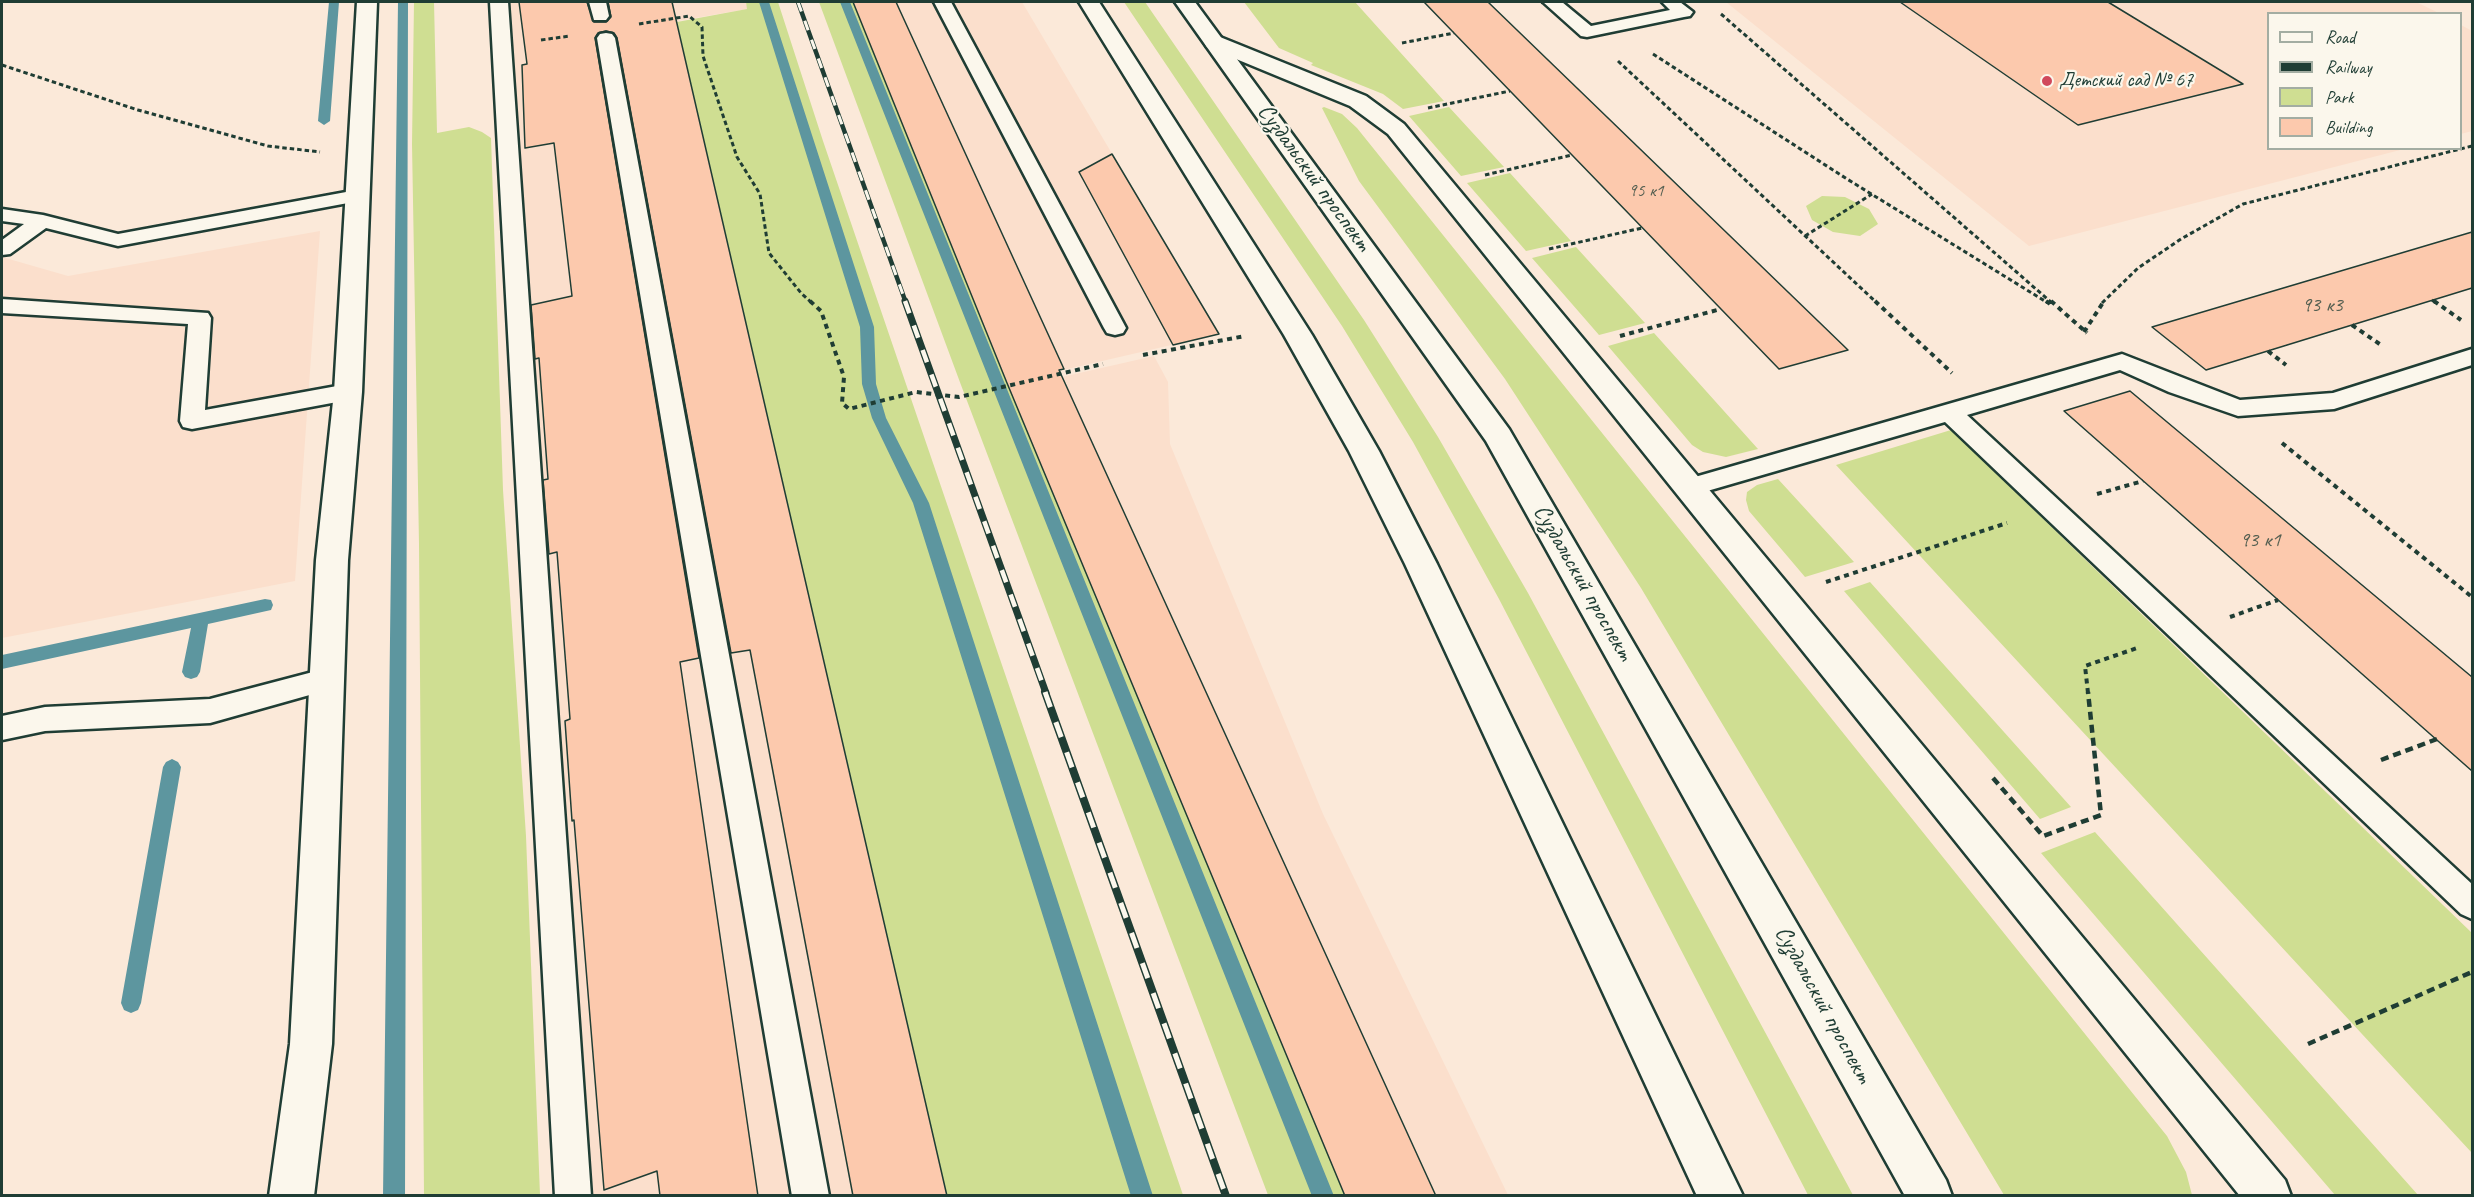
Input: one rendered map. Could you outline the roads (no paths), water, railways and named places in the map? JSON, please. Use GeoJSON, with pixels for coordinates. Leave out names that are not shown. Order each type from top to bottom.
{"type":"FeatureCollection","features":[{"type":"Feature","properties":{"kind":"street"},"geometry":{"type":"LineString","coordinates":[[291,1196],[311,1044],[332,550],[348,392],[367,2]]}},
{"type":"Feature","properties":{"kind":"street"},"geometry":{"type":"LineString","coordinates":[[1089,2],[1298,335],[1364,451],[1421,564],[1721,1196]]}},
{"type":"Feature","properties":{"kind":"street","name":"Суздальский проспект"},"geometry":{"type":"LineString","coordinates":[[1185,2],[1498,436],[1930,1196]]}},
{"type":"Feature","properties":{"kind":"street"},"geometry":{"type":"LineString","coordinates":[[1215,42],[1358,100],[1396,129],[2269,1196]]}},
{"type":"Feature","properties":{"kind":"lane"},"geometry":{"type":"LineString","coordinates":[[499,2],[573,1196]]}},
{"type":"Feature","properties":{"kind":"lane"},"geometry":{"type":"LineString","coordinates":[[942,2],[1115,328]]}},
{"type":"Feature","properties":{"kind":"lane"},"geometry":{"type":"LineString","coordinates":[[1552,2],[1587,32],[1683,12],[1670,2]]}},
{"type":"Feature","properties":{"kind":"lane"},"geometry":{"type":"LineString","coordinates":[[602,18],[811,1196]]}},
{"type":"Feature","properties":{"kind":"lane"},"geometry":{"type":"LineString","coordinates":[[2,215],[43,221],[118,240],[357,196]]}},
{"type":"Feature","properties":{"kind":"lane"},"geometry":{"type":"LineString","coordinates":[[2,249],[43,221]]}},
{"type":"Feature","properties":{"kind":"lane"},"geometry":{"type":"LineString","coordinates":[[2,306],[200,318],[192,421],[348,392]]}},
{"type":"Feature","properties":{"kind":"lane"},"geometry":{"type":"LineString","coordinates":[[1690,487],[2122,362],[2177,386],[2238,408],[2334,401],[2472,357]]}},
{"type":"Feature","properties":{"kind":"lane"},"geometry":{"type":"LineString","coordinates":[[1948,412],[2472,904]]}},
{"type":"Feature","properties":{"kind":"lane"},"geometry":{"type":"LineString","coordinates":[[2,728],[45,719],[210,711],[328,679]]}},
{"type":"Feature","properties":{"kind":"waterway"},"geometry":{"type":"LineString","coordinates":[[324,121],[334,2]]}},
{"type":"Feature","properties":{"kind":"waterway"},"geometry":{"type":"LineString","coordinates":[[394,1196],[403,2]]}},
{"type":"Feature","properties":{"kind":"waterway"},"geometry":{"type":"LineString","coordinates":[[764,2],[867,327],[869,384],[879,418],[921,503],[1142,1196]]}},
{"type":"Feature","properties":{"kind":"waterway"},"geometry":{"type":"LineString","coordinates":[[845,2],[1323,1196]]}},
{"type":"Feature","properties":{"kind":"waterway"},"geometry":{"type":"LineString","coordinates":[[2,662],[265,605]]}},
{"type":"Feature","properties":{"kind":"waterway"},"geometry":{"type":"LineString","coordinates":[[191,672],[201,619]]}},
{"type":"Feature","properties":{"kind":"waterway"},"geometry":{"type":"LineString","coordinates":[[131,1003],[172,767]]}},
{"type":"Feature","properties":{"kind":"railway"},"geometry":{"type":"LineString","coordinates":[[798,2],[906,303]]}},
{"type":"Feature","properties":{"kind":"railway"},"geometry":{"type":"LineString","coordinates":[[905,301],[1046,693]]}},
{"type":"Feature","properties":{"kind":"railway"},"geometry":{"type":"LineString","coordinates":[[1045,692],[1226,1196]]}},
{"type":"Feature","properties":{"kind":"place","name":"Детский сад № 67"},"geometry":{"type":"Point","coordinates":[2047,81]}}]}
